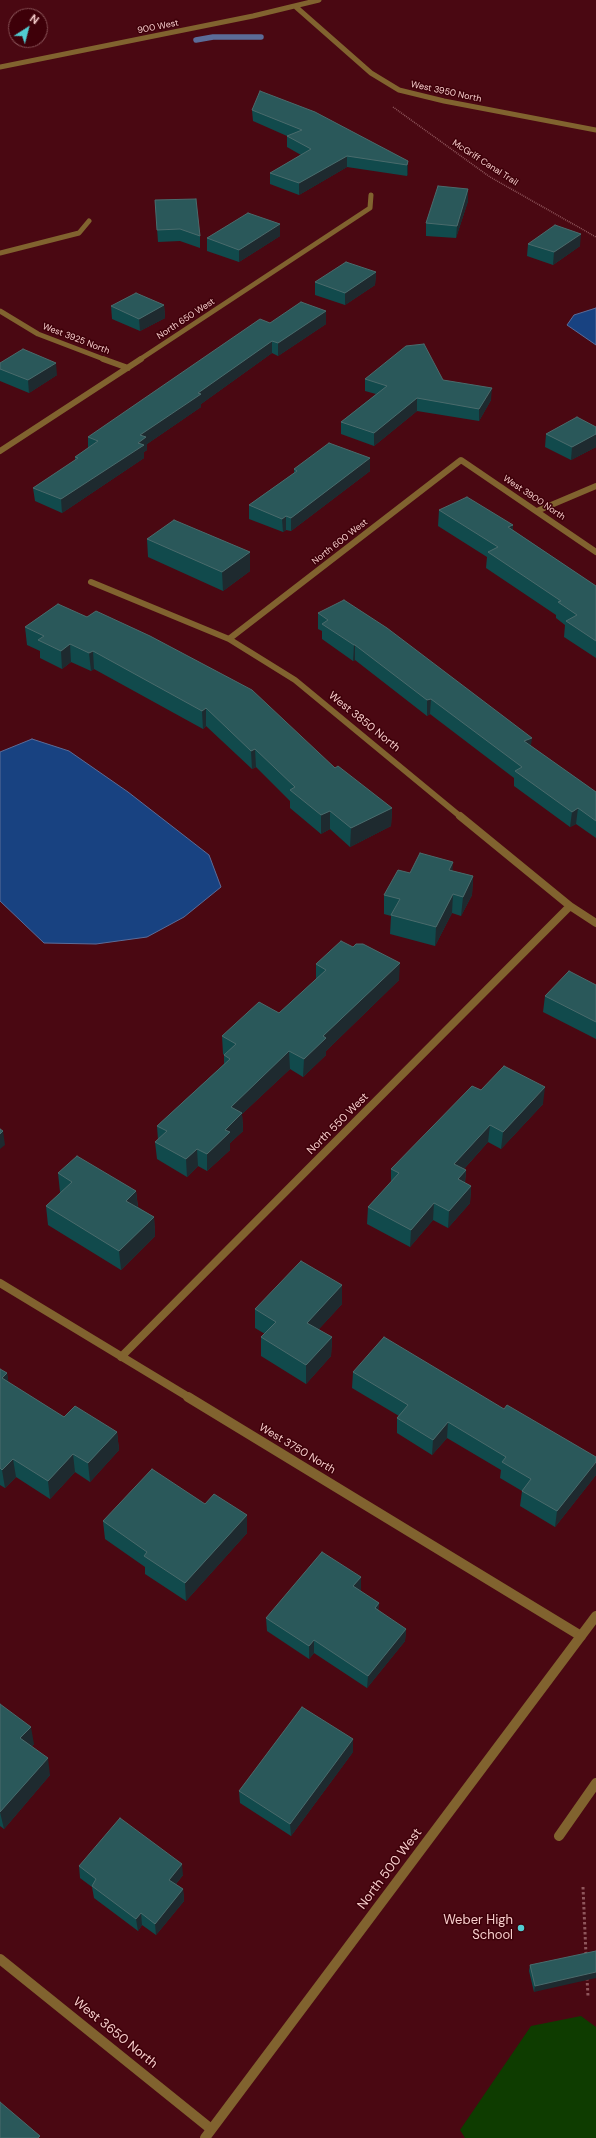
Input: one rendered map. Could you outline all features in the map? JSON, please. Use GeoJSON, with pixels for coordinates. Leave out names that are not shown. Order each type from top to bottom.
{"type":"FeatureCollection","features":[{"type":"Feature","properties":{"kind":"street","name":"900 West"},"geometry":{"type":"LineString","coordinates":[[0,67],[296,7],[319,0]]}},
{"type":"Feature","properties":{"kind":"street","name":"West 3950 North"},"geometry":{"type":"LineString","coordinates":[[296,7],[371,73],[399,90],[444,101],[596,130]]}},
{"type":"Feature","properties":{"kind":"street","name":"North 650 West"},"geometry":{"type":"LineString","coordinates":[[0,451],[366,211],[370,208],[371,195]]}},
{"type":"Feature","properties":{"kind":"street"},"geometry":{"type":"LineString","coordinates":[[0,253],[79,233],[89,221]]}},
{"type":"Feature","properties":{"kind":"street","name":"West 3925 North"},"geometry":{"type":"LineString","coordinates":[[0,311],[38,334],[128,368]]}},
{"type":"Feature","properties":{"kind":"street","name":"West 3900 North"},"geometry":{"type":"LineString","coordinates":[[461,460],[596,552]]}},
{"type":"Feature","properties":{"kind":"street","name":"North 600 West"},"geometry":{"type":"LineString","coordinates":[[229,639],[461,460]]}},
{"type":"Feature","properties":{"kind":"street"},"geometry":{"type":"LineString","coordinates":[[537,512],[596,486]]}},
{"type":"Feature","properties":{"kind":"street","name":"West 3850 North"},"geometry":{"type":"LineString","coordinates":[[91,582],[229,639],[295,680],[570,906],[596,923]]}},
{"type":"Feature","properties":{"kind":"street","name":"North 550 West"},"geometry":{"type":"LineString","coordinates":[[121,1356],[570,906]]}},
{"type":"Feature","properties":{"kind":"street","name":"West 3750 North"},"geometry":{"type":"LineString","coordinates":[[0,1283],[581,1636]]}},
{"type":"Feature","properties":{"kind":"street","name":"North 500 West"},"geometry":{"type":"LineString","coordinates":[[208,2133],[469,1789],[596,1616]]}},
{"type":"Feature","properties":{"kind":"street"},"geometry":{"type":"LineString","coordinates":[[558,1836],[596,1783]]}},
{"type":"Feature","properties":{"kind":"street","name":"West 3650 North"},"geometry":{"type":"LineString","coordinates":[[0,1959],[208,2133]]}},
{"type":"Feature","properties":{"kind":"path","name":"McGriff Canal Trail"},"geometry":{"type":"LineString","coordinates":[[399,90],[387,100],[399,113],[490,177],[596,237]]}},
{"type":"Feature","properties":{"kind":"path"},"geometry":{"type":"LineString","coordinates":[[583,1887],[586,1958]]}},
{"type":"Feature","properties":{"kind":"path"},"geometry":{"type":"LineString","coordinates":[[587,1973],[588,1996]]}},
{"type":"Feature","properties":{"kind":"green space"},"geometry":{"type":"Polygon","coordinates":[[[581,2016],[596,2027],[596,2138],[465,2138],[460,2130],[531,2026],[581,2016]]]}},
{"type":"Feature","properties":{"kind":"water"},"geometry":{"type":"Polygon","coordinates":[[[596,308],[596,345],[567,325],[574,315],[596,308]]]}},
{"type":"Feature","properties":{"kind":"water"},"geometry":{"type":"Polygon","coordinates":[[[32,739],[69,751],[128,792],[209,855],[221,887],[184,917],[147,937],[96,944],[44,943],[0,901],[0,752],[32,739]]]}},
{"type":"Feature","properties":{"kind":"building"},"geometry":{"type":"Polygon","coordinates":[[[260,91],[315,112],[408,161],[407,165],[347,156],[299,183],[270,173],[311,149],[287,136],[302,130],[252,110],[260,91]]]}},
{"type":"Feature","properties":{"kind":"building"},"geometry":{"type":"Polygon","coordinates":[[[438,186],[468,189],[457,226],[426,223],[438,186]]]}},
{"type":"Feature","properties":{"kind":"building"},"geometry":{"type":"Polygon","coordinates":[[[196,199],[200,236],[180,229],[157,230],[155,200],[196,199]]]}},
{"type":"Feature","properties":{"kind":"building"},"geometry":{"type":"Polygon","coordinates":[[[248,213],[280,224],[239,250],[207,238],[248,213]]]}},
{"type":"Feature","properties":{"kind":"building"},"geometry":{"type":"Polygon","coordinates":[[[555,225],[581,234],[554,252],[528,244],[555,225]]]}},
{"type":"Feature","properties":{"kind":"building"},"geometry":{"type":"Polygon","coordinates":[[[346,262],[376,272],[345,293],[315,282],[346,262]]]}},
{"type":"Feature","properties":{"kind":"building"},"geometry":{"type":"Polygon","coordinates":[[[136,293],[164,305],[139,319],[111,306],[136,293]]]}},
{"type":"Feature","properties":{"kind":"building"},"geometry":{"type":"Polygon","coordinates":[[[301,302],[326,311],[278,343],[272,341],[198,393],[201,394],[140,435],[146,437],[138,443],[144,445],[61,499],[33,488],[78,458],[75,457],[98,441],[88,437],[260,319],[270,323],[301,302]]]}},
{"type":"Feature","properties":{"kind":"building"},"geometry":{"type":"Polygon","coordinates":[[[424,344],[443,380],[492,388],[479,409],[417,398],[374,433],[341,422],[387,386],[365,379],[406,346],[424,344]]]}},
{"type":"Feature","properties":{"kind":"building"},"geometry":{"type":"Polygon","coordinates":[[[23,349],[56,363],[28,380],[0,369],[0,363],[23,349]]]}},
{"type":"Feature","properties":{"kind":"building"},"geometry":{"type":"Polygon","coordinates":[[[577,417],[596,427],[596,434],[572,447],[546,434],[577,417]]]}},
{"type":"Feature","properties":{"kind":"building"},"geometry":{"type":"Polygon","coordinates":[[[329,443],[370,458],[291,518],[286,516],[282,519],[249,505],[297,471],[294,469],[329,443]]]}},
{"type":"Feature","properties":{"kind":"building"},"geometry":{"type":"Polygon","coordinates":[[[467,497],[513,525],[508,527],[596,586],[596,641],[566,621],[577,615],[558,602],[561,601],[488,552],[498,547],[439,510],[467,497]]]}},
{"type":"Feature","properties":{"kind":"building"},"geometry":{"type":"Polygon","coordinates":[[[174,520],[250,552],[222,572],[147,539],[174,520]]]}},
{"type":"Feature","properties":{"kind":"building"},"geometry":{"type":"Polygon","coordinates":[[[344,600],[387,628],[532,738],[524,741],[596,792],[596,821],[578,808],[572,812],[515,771],[522,767],[431,699],[427,700],[355,645],[322,624],[328,620],[318,613],[344,600]]]}},
{"type":"Feature","properties":{"kind":"building"},"geometry":{"type":"Polygon","coordinates":[[[58,604],[87,617],[96,611],[150,636],[252,690],[335,768],[338,766],[392,808],[351,828],[330,811],[321,815],[290,790],[295,787],[255,749],[251,751],[206,708],[202,711],[93,651],[89,653],[70,644],[61,651],[38,640],[44,636],[25,627],[58,604]]]}},
{"type":"Feature","properties":{"kind":"building"},"geometry":{"type":"Polygon","coordinates":[[[420,853],[453,862],[449,870],[473,876],[463,897],[453,894],[436,927],[391,915],[400,899],[384,895],[398,870],[410,873],[420,853]]]}},
{"type":"Feature","properties":{"kind":"building"},"geometry":{"type":"Polygon","coordinates":[[[341,941],[353,947],[356,944],[363,944],[400,963],[323,1036],[326,1038],[304,1059],[289,1051],[231,1107],[242,1113],[225,1130],[230,1132],[207,1154],[197,1149],[186,1159],[155,1142],[167,1131],[157,1126],[230,1059],[224,1055],[236,1044],[222,1036],[259,1002],[279,1013],[326,970],[316,964],[341,941]]]}},
{"type":"Feature","properties":{"kind":"building"},"geometry":{"type":"Polygon","coordinates":[[[569,971],[596,985],[596,1022],[545,996],[569,971]]]}},
{"type":"Feature","properties":{"kind":"building"},"geometry":{"type":"Polygon","coordinates":[[[504,1066],[545,1087],[503,1132],[490,1125],[454,1164],[466,1170],[458,1179],[471,1186],[449,1211],[434,1203],[411,1230],[368,1207],[399,1173],[391,1169],[472,1086],[481,1090],[504,1066]]]}},
{"type":"Feature","properties":{"kind":"building"},"geometry":{"type":"Polygon","coordinates":[[[77,1156],[136,1191],[126,1201],[154,1217],[119,1251],[46,1206],[72,1182],[58,1173],[77,1156]]]}},
{"type":"Feature","properties":{"kind":"building"},"geometry":{"type":"Polygon","coordinates":[[[301,1261],[342,1285],[307,1323],[332,1337],[306,1365],[261,1337],[276,1322],[255,1309],[301,1261]]]}},
{"type":"Feature","properties":{"kind":"building"},"geometry":{"type":"Polygon","coordinates":[[[384,1337],[504,1409],[507,1405],[596,1457],[596,1462],[557,1511],[522,1491],[531,1479],[502,1462],[506,1457],[448,1422],[433,1440],[397,1418],[408,1405],[353,1372],[384,1337]]]}},
{"type":"Feature","properties":{"kind":"building"},"geometry":{"type":"Polygon","coordinates":[[[0,1369],[7,1373],[2,1378],[64,1417],[75,1406],[117,1432],[88,1463],[73,1454],[48,1481],[13,1459],[2,1470],[0,1468],[0,1369]]]}},
{"type":"Feature","properties":{"kind":"building"},"geometry":{"type":"Polygon","coordinates":[[[152,1469],[205,1504],[214,1494],[247,1515],[185,1583],[144,1556],[147,1552],[103,1521],[152,1469]]]}},
{"type":"Feature","properties":{"kind":"building"},"geometry":{"type":"Polygon","coordinates":[[[322,1552],[361,1577],[353,1586],[379,1603],[375,1608],[406,1629],[368,1676],[314,1640],[309,1646],[266,1618],[322,1552]]]}},
{"type":"Feature","properties":{"kind":"building"},"geometry":{"type":"Polygon","coordinates":[[[0,1704],[31,1727],[20,1738],[48,1758],[0,1812],[0,1704]]]}},
{"type":"Feature","properties":{"kind":"building"},"geometry":{"type":"Polygon","coordinates":[[[302,1707],[353,1739],[290,1824],[239,1791],[302,1707]]]}},
{"type":"Feature","properties":{"kind":"building"},"geometry":{"type":"Polygon","coordinates":[[[120,1818],[182,1864],[169,1880],[183,1889],[155,1924],[141,1913],[136,1919],[92,1886],[96,1879],[79,1866],[120,1818]]]}},
{"type":"Feature","properties":{"kind":"building"},"geometry":{"type":"Polygon","coordinates":[[[596,1951],[596,1972],[535,1986],[530,1965],[596,1951]]]}},
{"type":"Feature","properties":{"kind":"building"},"geometry":{"type":"Polygon","coordinates":[[[0,2102],[40,2136],[38,2138],[0,2138],[0,2102]]]}},
{"type":"Feature","properties":{"kind":"waterway"},"geometry":{"type":"LineString","coordinates":[[196,40],[213,37],[261,37]]}},
{"type":"Feature","properties":{"kind":"place","name":"Weber High School"},"geometry":{"type":"Point","coordinates":[521,1928]}}]}
